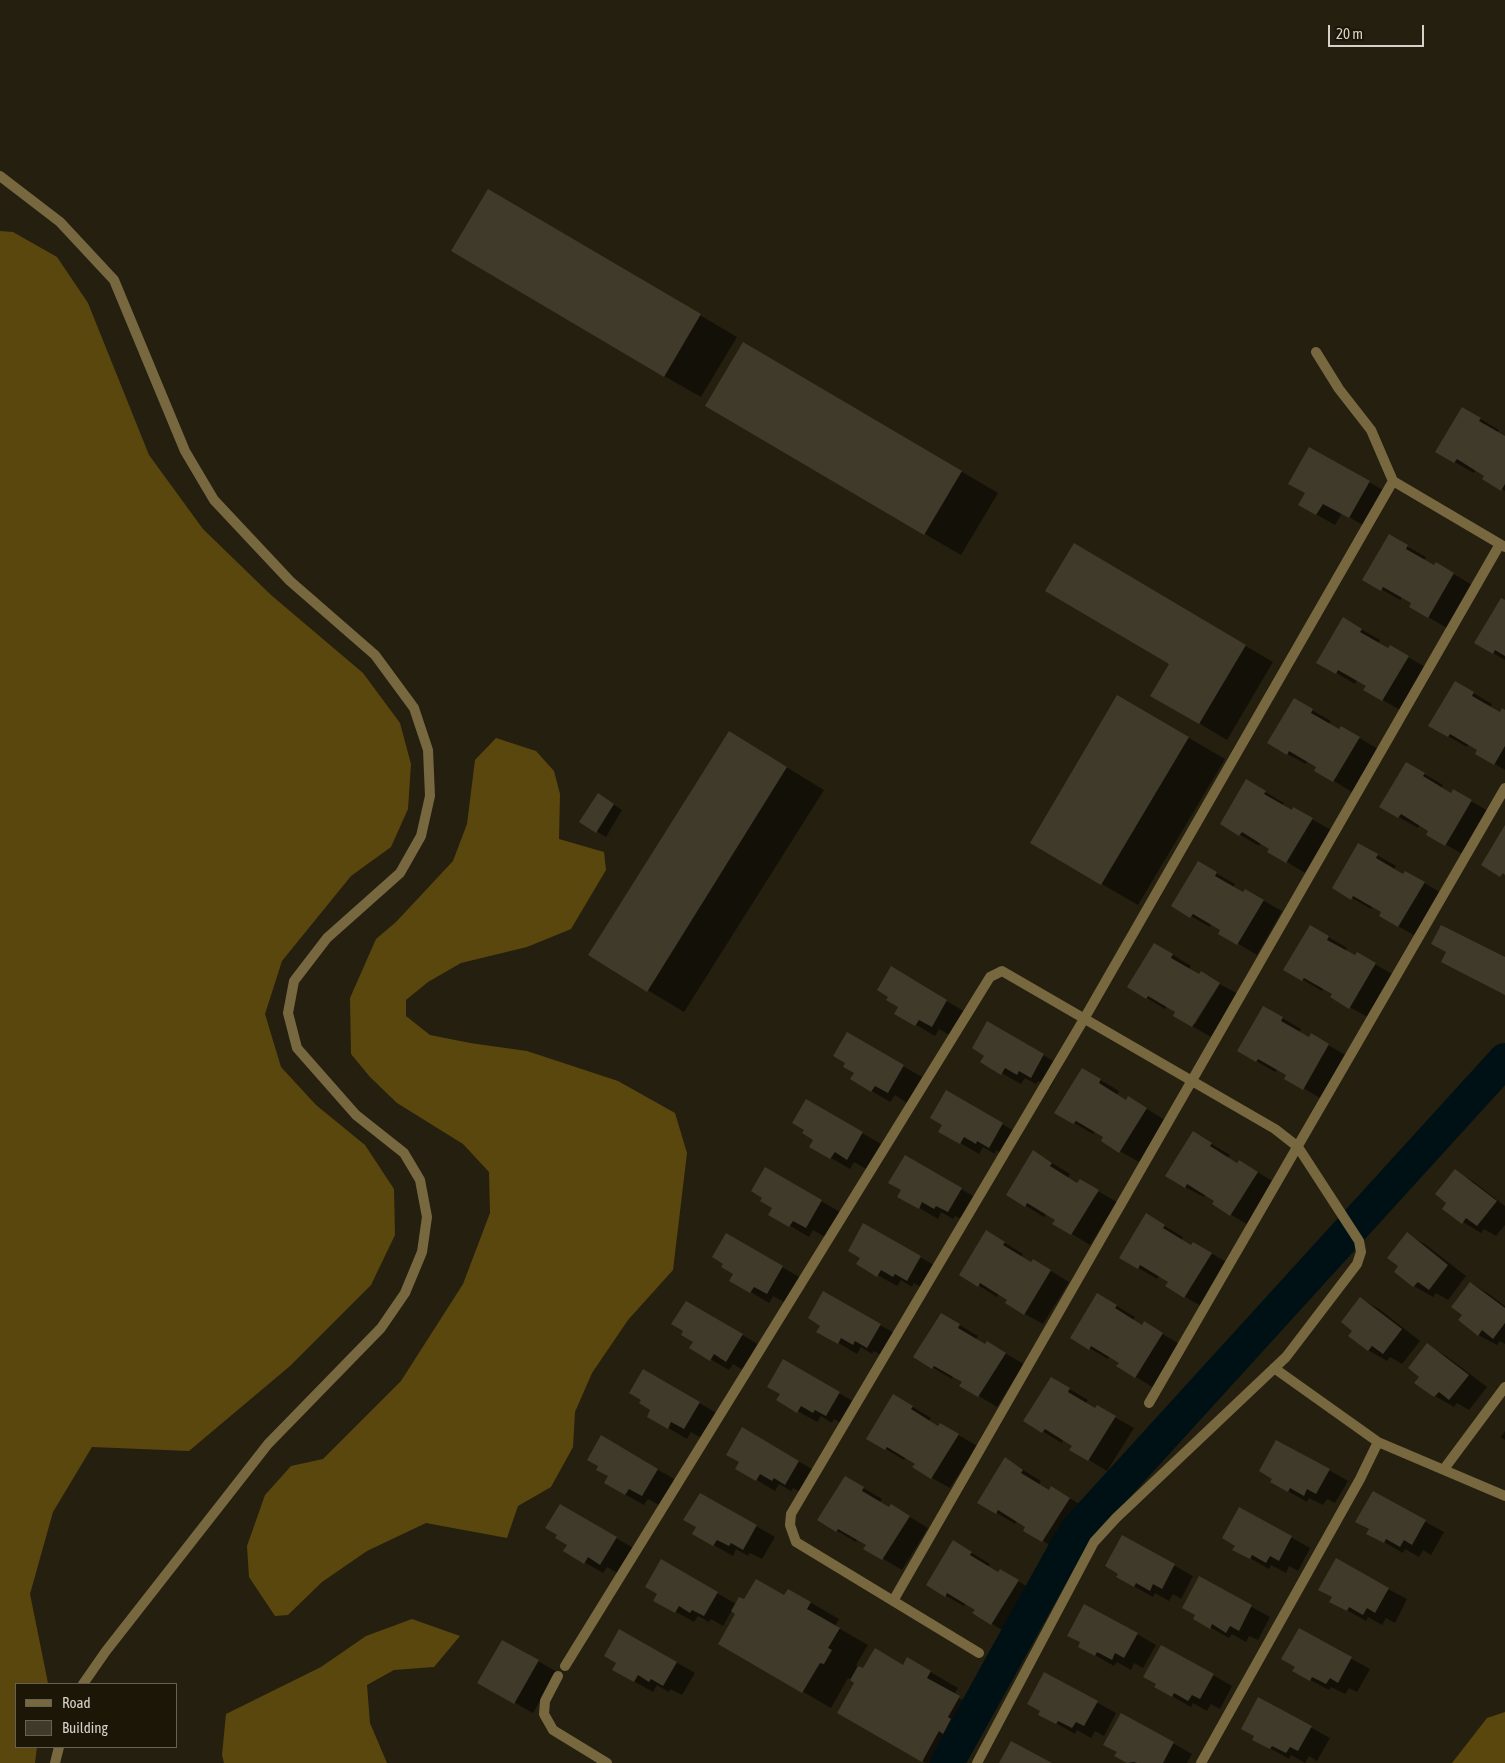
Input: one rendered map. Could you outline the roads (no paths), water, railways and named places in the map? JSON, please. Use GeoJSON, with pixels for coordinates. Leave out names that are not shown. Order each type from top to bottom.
{"type":"FeatureCollection","features":[{"type":"Feature","properties":{"kind":"street"},"geometry":{"type":"LineString","coordinates":[[0,176],[60,222],[114,280],[185,451],[214,500],[290,581],[375,655],[414,708],[428,750],[430,796],[421,836],[400,873],[327,938],[294,981],[288,1013],[297,1048],[356,1116],[404,1153],[420,1180],[428,1217],[422,1252],[405,1293],[381,1328],[268,1444],[106,1651],[84,1683]]}},
{"type":"Feature","properties":{"kind":"street"},"geometry":{"type":"LineString","coordinates":[[893,1601],[1503,545],[1393,481],[1371,430],[1339,389],[1316,352]]}},
{"type":"Feature","properties":{"kind":"street"},"geometry":{"type":"LineString","coordinates":[[979,1653],[796,1542],[790,1526],[791,1514],[1084,1019],[1393,481]]}},
{"type":"Feature","properties":{"kind":"street"},"geometry":{"type":"LineString","coordinates":[[1149,1403],[1505,788]]}},
{"type":"Feature","properties":{"kind":"street"},"geometry":{"type":"LineString","coordinates":[[565,1666],[990,977],[1002,971],[1275,1129],[1298,1147],[1359,1241],[1361,1252],[1357,1264],[1286,1357],[1116,1518],[1094,1542],[976,1763]]}},
{"type":"Feature","properties":{"kind":"street"},"geometry":{"type":"LineString","coordinates":[[1274,1368],[1378,1442],[1505,1496]]}},
{"type":"Feature","properties":{"kind":"street"},"geometry":{"type":"LineString","coordinates":[[1444,1469],[1505,1387]]}},
{"type":"Feature","properties":{"kind":"street"},"geometry":{"type":"LineString","coordinates":[[1201,1763],[1355,1487],[1378,1442]]}},
{"type":"Feature","properties":{"kind":"street"},"geometry":{"type":"LineString","coordinates":[[558,1676],[545,1701],[544,1714],[553,1730],[608,1763]]}},
{"type":"Feature","properties":{"kind":"street"},"geometry":{"type":"LineString","coordinates":[[55,1763],[58,1748]]}},
{"type":"Feature","properties":{"kind":"waterway"},"geometry":{"type":"LineString","coordinates":[[947,1763],[1077,1530],[1505,1060]]}}]}
